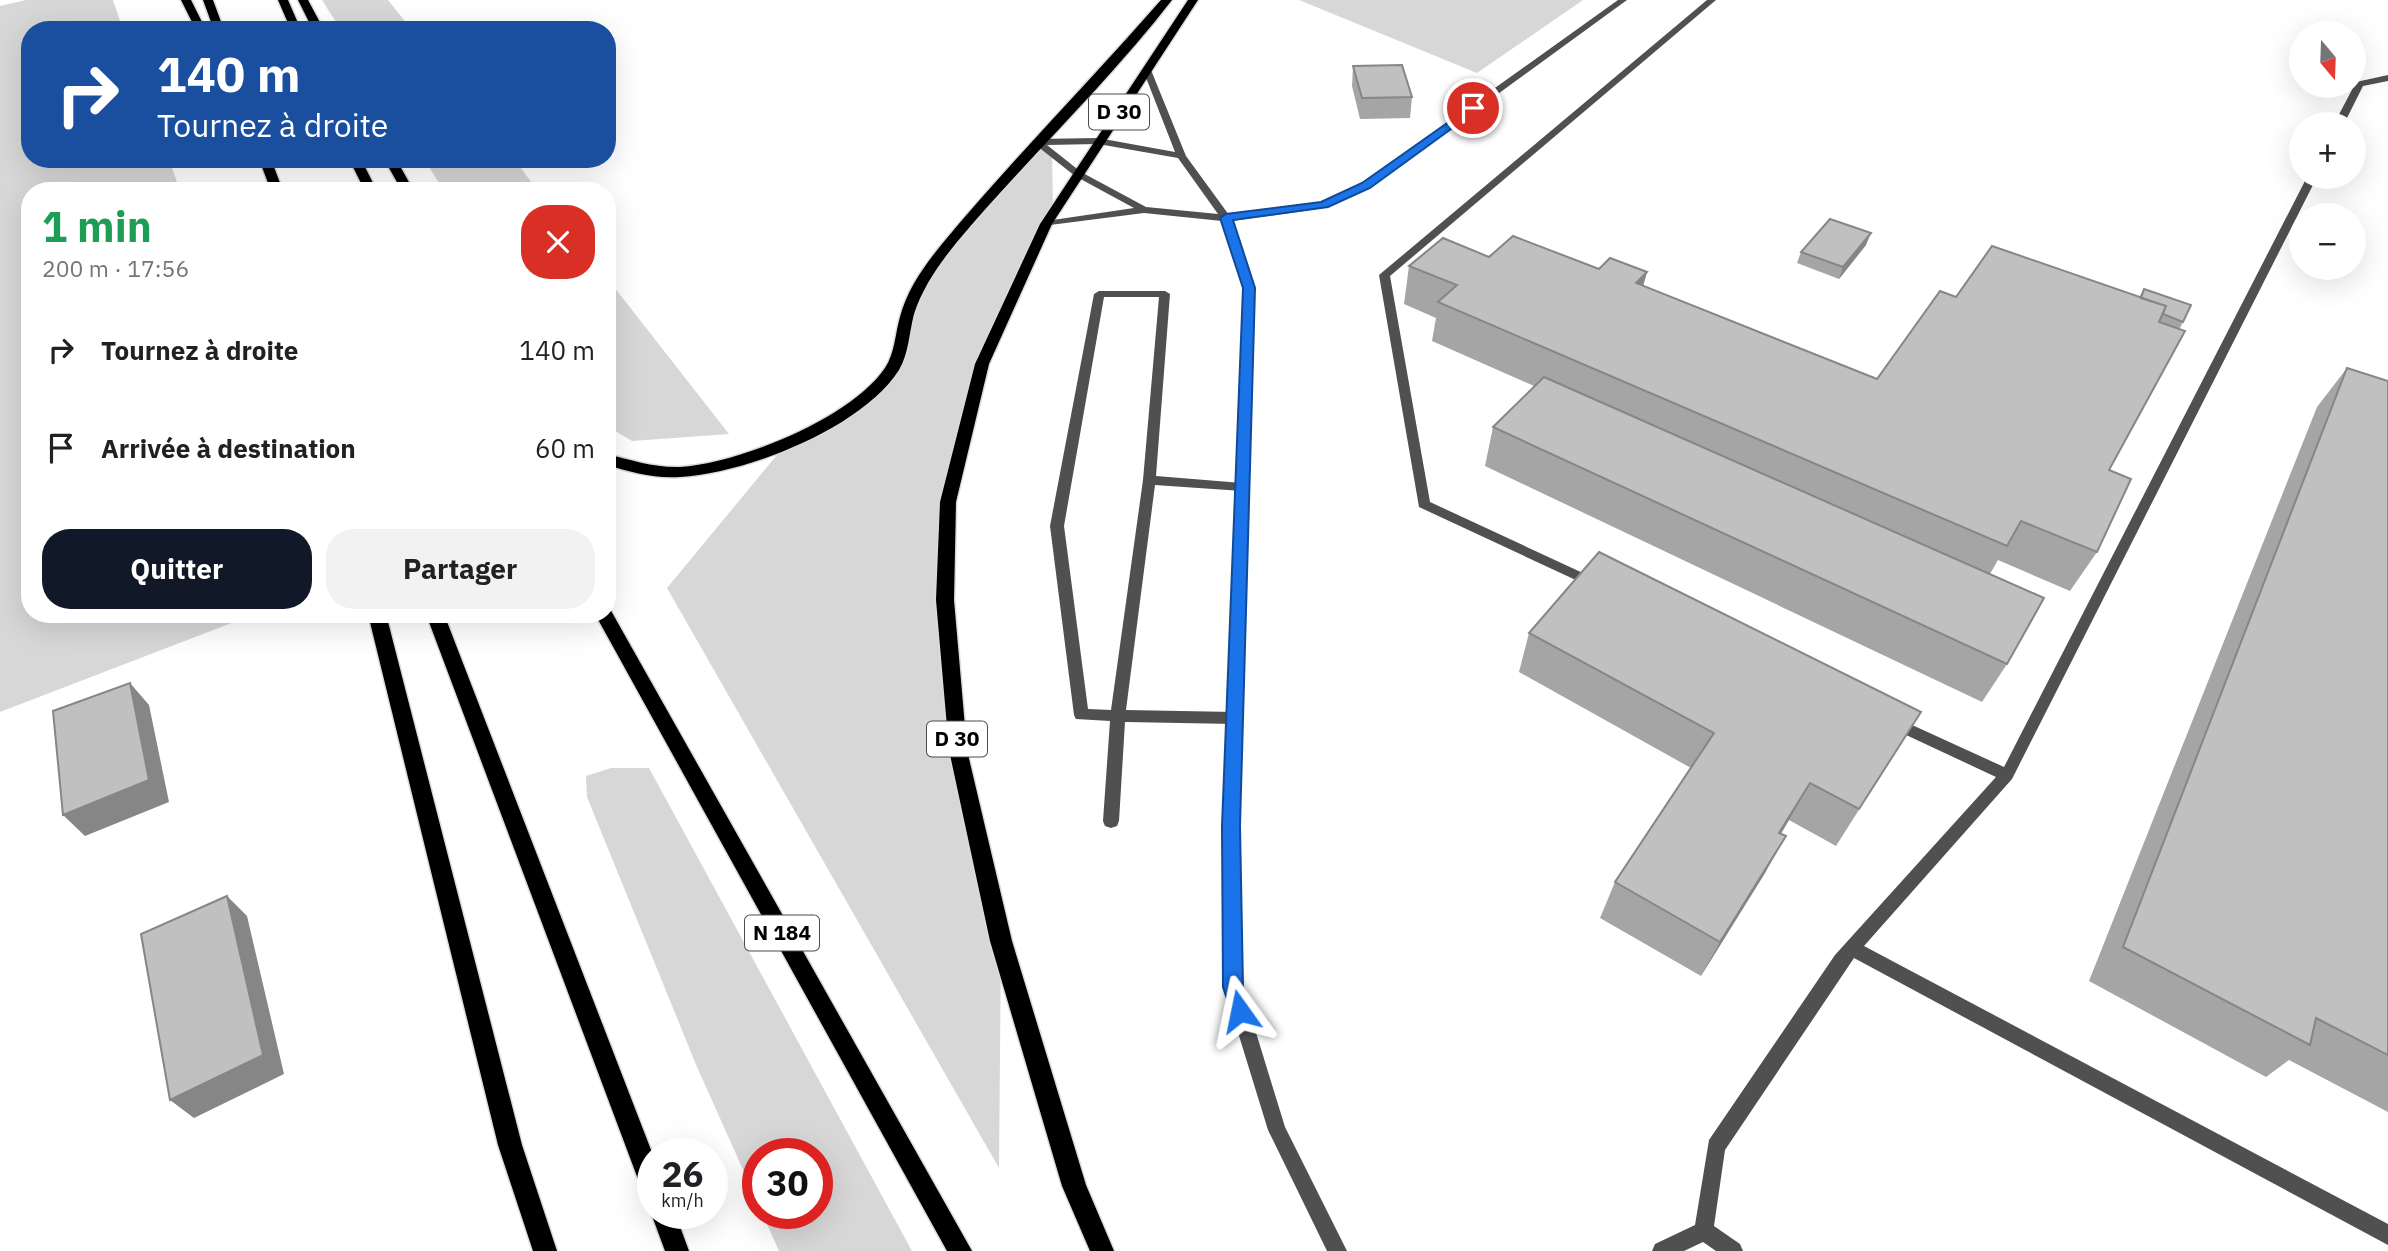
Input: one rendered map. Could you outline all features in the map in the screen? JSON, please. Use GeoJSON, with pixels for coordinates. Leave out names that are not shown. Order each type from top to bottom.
{"type":"FeatureCollection","features":[{"type":"Feature","properties":{"kind":"main road"},"geometry":{"type":"LineString","coordinates":[[186,0],[196,21]]}},
{"type":"Feature","properties":{"kind":"main road"},"geometry":{"type":"LineString","coordinates":[[208,0],[216,21]]}},
{"type":"Feature","properties":{"kind":"main road"},"geometry":{"type":"LineString","coordinates":[[283,0],[292,21]]}},
{"type":"Feature","properties":{"kind":"main road"},"geometry":{"type":"LineString","coordinates":[[303,0],[314,21]]}},
{"type":"Feature","properties":{"kind":"main road","name":"D 30"},"geometry":{"type":"LineString","coordinates":[[616,462],[639,470],[682,472],[728,463],[774,447],[837,418],[890,371],[904,344],[907,314],[923,277],[1037,142],[1167,0]]}},
{"type":"Feature","properties":{"kind":"main road","name":"D 30"},"geometry":{"type":"LineString","coordinates":[[1101,1251],[1074,1186],[1000,941],[958,750],[945,600],[948,502],[964,427],[982,364],[1046,224],[1098,141],[1194,0]]}},
{"type":"Feature","properties":{"kind":"main road"},"geometry":{"type":"LineString","coordinates":[[379,623],[510,1145],[545,1251]]}},
{"type":"Feature","properties":{"kind":"main road"},"geometry":{"type":"LineString","coordinates":[[438,623],[637,1145]]}},
{"type":"Feature","properties":{"kind":"main road","name":"N 184"},"geometry":{"type":"LineString","coordinates":[[609,623],[960,1251]]}},
{"type":"Feature","properties":{"kind":"main road"},"geometry":{"type":"LineString","coordinates":[[669,1229],[677,1251]]}},
{"type":"Feature","properties":{"kind":"street"},"geometry":{"type":"LineString","coordinates":[[1046,224],[1144,210],[1226,218],[1324,205],[1366,185],[1623,0]]}},
{"type":"Feature","properties":{"kind":"street"},"geometry":{"type":"LineString","coordinates":[[1601,587],[1424,504],[1384,275],[1712,0]]}},
{"type":"Feature","properties":{"kind":"street"},"geometry":{"type":"LineString","coordinates":[[1147,70],[1181,156],[1226,218],[1249,288],[1231,826],[1233,987],[1277,1130],[1337,1251]]}},
{"type":"Feature","properties":{"kind":"street"},"geometry":{"type":"LineString","coordinates":[[2345,112],[2359,84],[2388,78]]}},
{"type":"Feature","properties":{"kind":"street"},"geometry":{"type":"LineString","coordinates":[[1037,142],[1098,141],[1181,156]]}},
{"type":"Feature","properties":{"kind":"street"},"geometry":{"type":"LineString","coordinates":[[1037,142],[1078,174],[1144,210]]}},
{"type":"Feature","properties":{"kind":"street"},"geometry":{"type":"LineString","coordinates":[[1704,1231],[1716,1147],[1851,948],[2007,775],[2306,189]]}},
{"type":"Feature","properties":{"kind":"street"},"geometry":{"type":"LineString","coordinates":[[1111,821],[1118,716],[1149,480],[1165,294],[1099,294],[1057,526],[1081,715],[1118,716],[1235,718]]}},
{"type":"Feature","properties":{"kind":"street"},"geometry":{"type":"LineString","coordinates":[[1149,480],[1242,487]]}},
{"type":"Feature","properties":{"kind":"street"},"geometry":{"type":"LineString","coordinates":[[1880,716],[2007,775]]}},
{"type":"Feature","properties":{"kind":"street"},"geometry":{"type":"LineString","coordinates":[[1851,948],[2388,1235]]}},
{"type":"Feature","properties":{"kind":"street"},"geometry":{"type":"LineString","coordinates":[[1662,1251],[1704,1231]]}},
{"type":"Feature","properties":{"kind":"street"},"geometry":{"type":"LineString","coordinates":[[1704,1231],[1733,1251]]}},
{"type":"Feature","properties":{"kind":"shaded area"},"geometry":{"type":"Polygon","coordinates":[[[26,0],[113,0],[120,21],[21,21],[21,168],[172,168],[177,182],[21,182],[21,623],[232,623],[0,712],[0,6],[26,0]]]}},
{"type":"Feature","properties":{"kind":"shaded area"},"geometry":{"type":"Polygon","coordinates":[[[322,0],[388,0],[405,21],[335,21],[322,0]]]}},
{"type":"Feature","properties":{"kind":"shaded area"},"geometry":{"type":"Polygon","coordinates":[[[1299,0],[1583,0],[1477,73],[1299,0]]]}},
{"type":"Feature","properties":{"kind":"shaded area"},"geometry":{"type":"Polygon","coordinates":[[[1037,142],[1052,149],[1053,210],[982,364],[948,502],[958,750],[1001,941],[999,1168],[667,588],[786,444],[837,418],[890,371],[923,277],[1037,142]]]}},
{"type":"Feature","properties":{"kind":"shaded area"},"geometry":{"type":"Polygon","coordinates":[[[430,168],[521,168],[531,182],[438,182],[430,168]]]}},
{"type":"Feature","properties":{"kind":"shaded area"},"geometry":{"type":"Polygon","coordinates":[[[616,290],[729,434],[632,441],[616,431],[616,290]]]}},
{"type":"Feature","properties":{"kind":"shaded area"},"geometry":{"type":"Polygon","coordinates":[[[611,768],[649,768],[912,1251],[779,1251],[769,1229],[833,1229],[833,1138],[742,1138],[742,1167],[697,1067],[587,797],[586,776],[611,768]]]}},
{"type":"Feature","properties":{"kind":"building"},"geometry":{"type":"Polygon","coordinates":[[[1402,65],[1412,97],[1362,98],[1353,66],[1402,65]]]}},
{"type":"Feature","properties":{"kind":"building"},"geometry":{"type":"Polygon","coordinates":[[[1830,219],[1871,233],[1843,267],[1801,252],[1830,219]]]}},
{"type":"Feature","properties":{"kind":"building"},"geometry":{"type":"Polygon","coordinates":[[[1513,236],[1599,269],[1610,258],[1647,272],[1636,283],[1877,379],[1940,291],[1956,297],[1992,246],[2166,306],[2159,322],[2185,331],[2109,470],[2131,479],[2097,552],[2021,521],[2007,546],[1438,302],[1457,285],[1409,266],[1443,238],[1489,257],[1513,236]]]}},
{"type":"Feature","properties":{"kind":"building"},"geometry":{"type":"Polygon","coordinates":[[[2144,289],[2191,305],[2183,322],[2163,314],[2166,306],[2141,298],[2144,289]]]}},
{"type":"Feature","properties":{"kind":"building"},"geometry":{"type":"Polygon","coordinates":[[[2347,368],[2388,381],[2388,1055],[2316,1018],[2310,1045],[2123,947],[2347,368]]]}},
{"type":"Feature","properties":{"kind":"building"},"geometry":{"type":"Polygon","coordinates":[[[1544,377],[2044,598],[2007,664],[1493,427],[1544,377]]]}},
{"type":"Feature","properties":{"kind":"building"},"geometry":{"type":"Polygon","coordinates":[[[1599,552],[1921,712],[1859,809],[1810,783],[1779,833],[1786,836],[1720,942],[1615,882],[1714,733],[1529,633],[1599,552]]]}},
{"type":"Feature","properties":{"kind":"building"},"geometry":{"type":"Polygon","coordinates":[[[130,683],[149,780],[63,815],[53,711],[130,683]]]}},
{"type":"Feature","properties":{"kind":"building"},"geometry":{"type":"Polygon","coordinates":[[[227,896],[263,1055],[170,1100],[141,934],[227,896]]]}},
{"type":"Feature","properties":{"kind":"route"},"geometry":{"type":"LineString","coordinates":[[1240,1011],[1233,987],[1231,826],[1249,288],[1226,218],[1324,205],[1366,185],[1473,108]]}}]}
